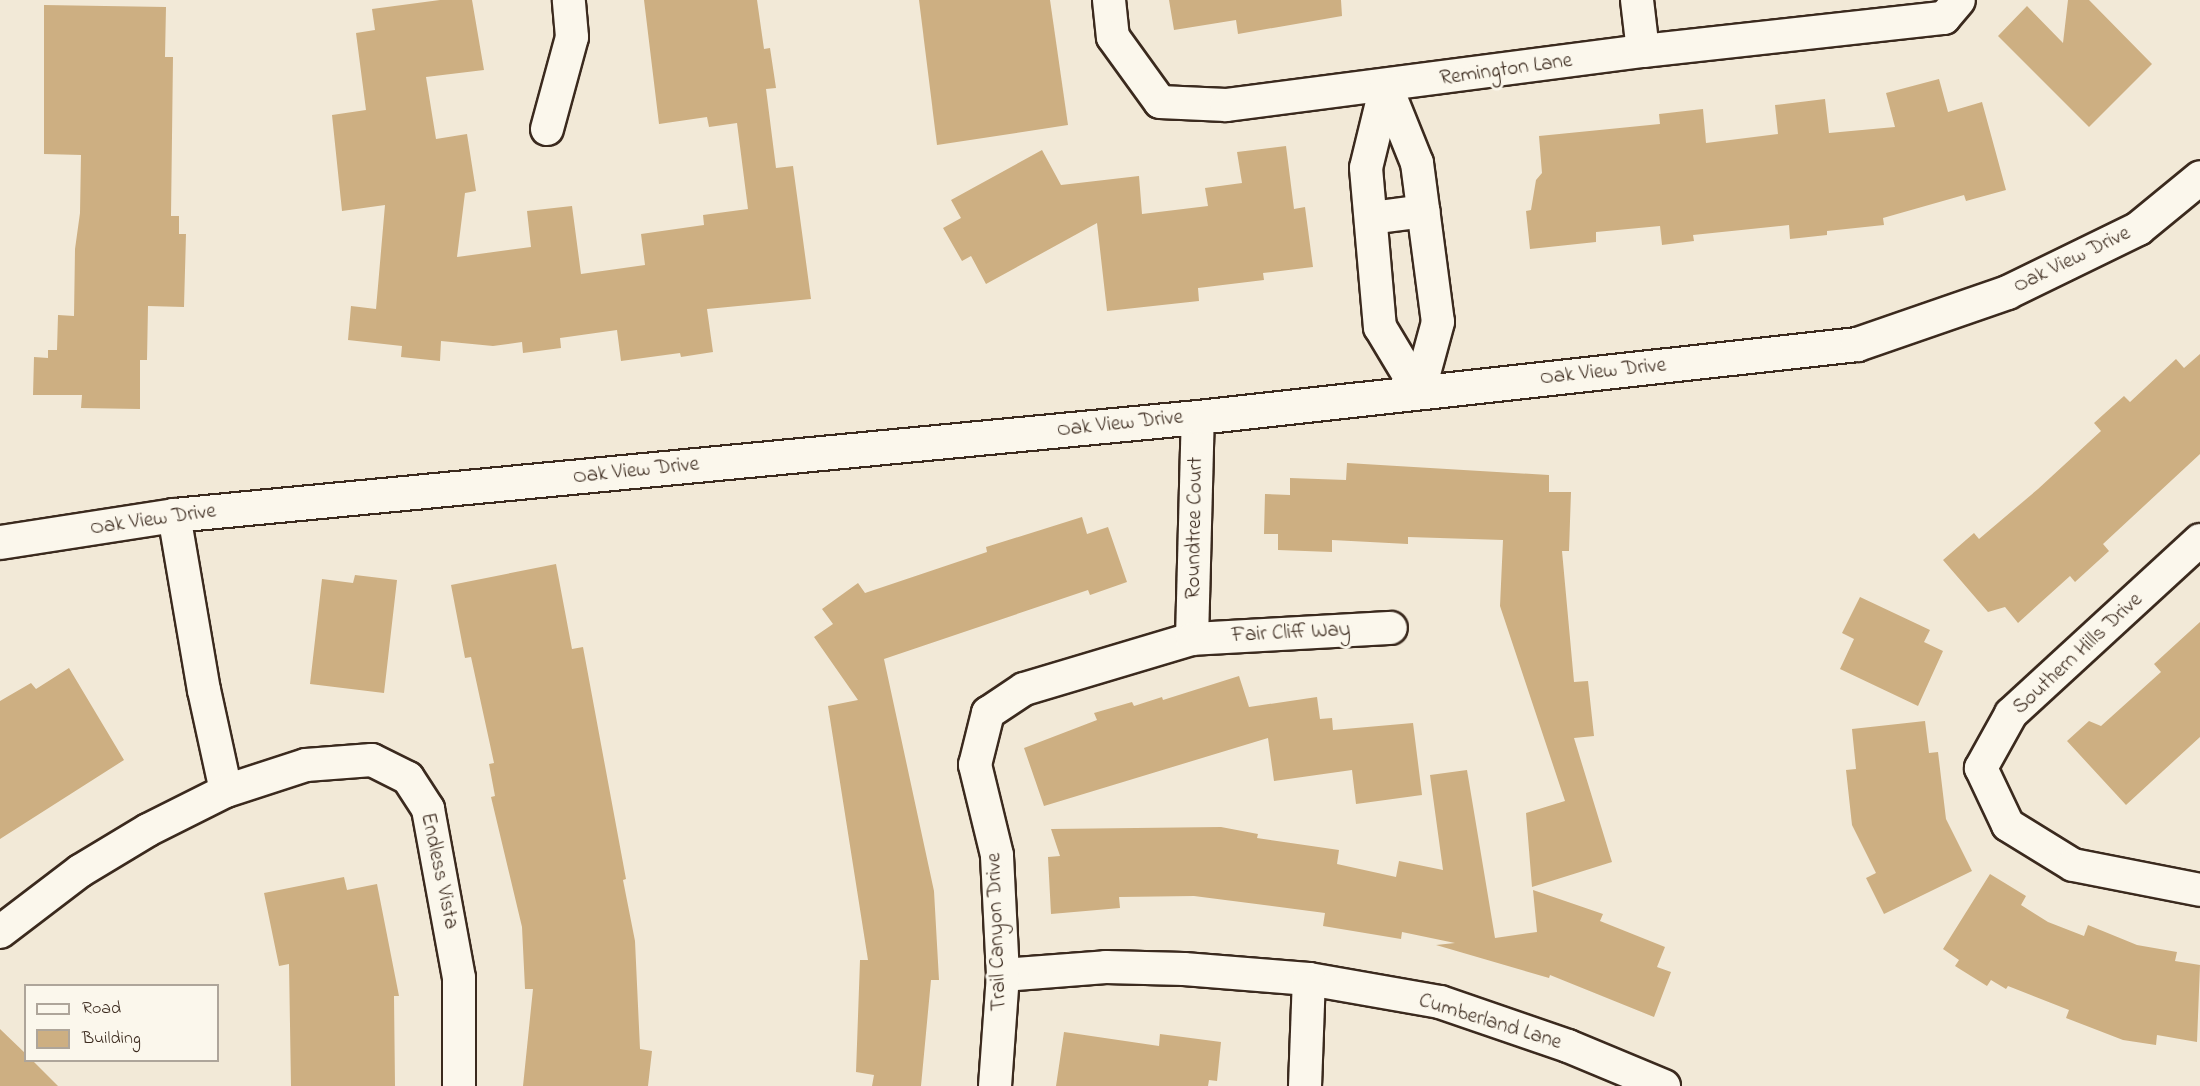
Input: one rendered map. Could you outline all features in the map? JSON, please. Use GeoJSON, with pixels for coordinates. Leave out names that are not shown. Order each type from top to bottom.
{"type":"FeatureCollection","features":[{"type":"Feature","properties":{"kind":"street"},"geometry":{"type":"LineString","coordinates":[[547,129],[572,37],[569,0]]}},
{"type":"Feature","properties":{"kind":"street","name":"Remington Lane"},"geometry":{"type":"LineString","coordinates":[[1109,0],[1113,38],[1160,102],[1226,105],[1643,51],[1944,18],[1959,0]]}},
{"type":"Feature","properties":{"kind":"street"},"geometry":{"type":"LineString","coordinates":[[1637,0],[1643,51]]}},
{"type":"Feature","properties":{"kind":"street"},"geometry":{"type":"LineString","coordinates":[[1386,86],[1417,163],[1438,322],[1419,392]]}},
{"type":"Feature","properties":{"kind":"street"},"geometry":{"type":"LineString","coordinates":[[1386,86],[1366,168],[1380,327],[1419,392]]}},
{"type":"Feature","properties":{"kind":"street","name":"Oak View Drive"},"geometry":{"type":"LineString","coordinates":[[0,542],[174,515],[1198,417],[1857,344],[2007,292],[2138,228],[2200,177]]}},
{"type":"Feature","properties":{"kind":"street"},"geometry":{"type":"LineString","coordinates":[[1371,218],[1424,212]]}},
{"type":"Feature","properties":{"kind":"street","name":"Roundtree Court"},"geometry":{"type":"LineString","coordinates":[[1192,639],[1198,417]]}},
{"type":"Feature","properties":{"kind":"street"},"geometry":{"type":"LineString","coordinates":[[174,515],[204,690],[226,791]]}},
{"type":"Feature","properties":{"kind":"street","name":"Southern Hills Drive"},"geometry":{"type":"LineString","coordinates":[[2200,540],[2012,714],[1981,768],[2008,825],[2073,865],[2200,890]]}},
{"type":"Feature","properties":{"kind":"street","name":"Fair Cliff Way"},"geometry":{"type":"LineString","coordinates":[[1192,639],[1391,628]]}},
{"type":"Feature","properties":{"kind":"street","name":"Trail Canyon Drive"},"geometry":{"type":"LineString","coordinates":[[995,1086],[1003,975],[997,855],[975,765],[988,713],[1024,689],[1192,639]]}},
{"type":"Feature","properties":{"kind":"street","name":"Endless Vista"},"geometry":{"type":"LineString","coordinates":[[0,932],[90,866],[148,830],[226,791],[306,765],[372,760],[408,778],[428,809],[443,875],[459,978],[459,1086]]}},
{"type":"Feature","properties":{"kind":"street","name":"Cumberland Lane"},"geometry":{"type":"LineString","coordinates":[[1003,975],[1106,967],[1184,969],[1309,979],[1440,1002],[1568,1046],[1664,1086]]}},
{"type":"Feature","properties":{"kind":"street"},"geometry":{"type":"LineString","coordinates":[[1305,1086],[1309,979]]}},
{"type":"Feature","properties":{"kind":"building"},"geometry":{"type":"Polygon","coordinates":[[[440,0],[472,0],[484,70],[426,77],[436,139],[467,134],[476,191],[465,193],[457,257],[531,247],[527,211],[572,206],[581,274],[645,265],[641,234],[704,225],[703,215],[748,209],[737,123],[709,127],[707,117],[659,124],[644,0],[757,0],[764,49],[770,48],[776,88],[766,89],[776,168],[793,166],[811,299],[707,309],[713,352],[681,357],[680,353],[621,361],[617,330],[560,338],[561,348],[523,353],[522,342],[493,346],[441,341],[440,361],[401,357],[402,346],[348,340],[351,306],[376,309],[385,205],[342,211],[332,115],[366,110],[356,33],[375,30],[372,9],[440,0]]]}},
{"type":"Feature","properties":{"kind":"building"},"geometry":{"type":"Polygon","coordinates":[[[919,0],[1050,0],[1068,125],[937,145],[919,0]]]}},
{"type":"Feature","properties":{"kind":"building"},"geometry":{"type":"Polygon","coordinates":[[[1169,0],[1341,0],[1342,16],[1238,34],[1236,20],[1174,30],[1169,0]]]}},
{"type":"Feature","properties":{"kind":"building"},"geometry":{"type":"Polygon","coordinates":[[[2068,0],[2089,0],[2152,64],[2089,127],[1998,36],[2027,6],[2063,43],[2068,0]]]}},
{"type":"Feature","properties":{"kind":"building"},"geometry":{"type":"Polygon","coordinates":[[[44,5],[166,7],[165,57],[173,57],[171,216],[179,216],[179,234],[186,234],[184,307],[148,306],[147,360],[140,360],[140,409],[81,408],[82,395],[33,395],[34,357],[48,358],[48,350],[57,350],[58,315],[74,316],[75,249],[80,213],[81,155],[44,154],[44,5]]]}},
{"type":"Feature","properties":{"kind":"building"},"geometry":{"type":"Polygon","coordinates":[[[1939,79],[1948,112],[1982,102],[2006,190],[1966,201],[1964,195],[1883,218],[1884,225],[1827,231],[1827,235],[1790,239],[1789,225],[1693,235],[1694,241],[1662,245],[1660,226],[1596,232],[1596,242],[1530,249],[1526,211],[1531,210],[1536,180],[1542,173],[1539,136],[1660,124],[1659,114],[1703,109],[1706,143],[1778,134],[1775,105],[1825,99],[1829,133],[1895,127],[1886,93],[1939,79]]]}},
{"type":"Feature","properties":{"kind":"building"},"geometry":{"type":"Polygon","coordinates":[[[1286,146],[1294,209],[1305,207],[1313,267],[1263,273],[1264,280],[1198,288],[1199,301],[1107,311],[1097,223],[986,284],[971,256],[962,261],[943,228],[961,218],[951,200],[1042,150],[1061,185],[1139,176],[1142,214],[1208,206],[1205,188],[1242,183],[1237,152],[1286,146]]]}},
{"type":"Feature","properties":{"kind":"building"},"geometry":{"type":"Polygon","coordinates":[[[2200,354],[2200,454],[2103,544],[2109,551],[2075,582],[2070,576],[2018,623],[2005,607],[1988,612],[1943,560],[1974,533],[1979,539],[2038,489],[2101,431],[2094,423],[2124,396],[2130,402],[2176,359],[2184,368],[2200,354]]]}},
{"type":"Feature","properties":{"kind":"building"},"geometry":{"type":"Polygon","coordinates":[[[1347,463],[1549,475],[1549,492],[1571,492],[1569,551],[1562,551],[1574,682],[1588,681],[1594,736],[1574,738],[1612,862],[1532,887],[1526,813],[1565,801],[1500,606],[1503,540],[1408,537],[1408,544],[1332,540],[1332,552],[1278,550],[1278,534],[1264,534],[1265,494],[1290,495],[1290,478],[1346,480],[1347,463]]]}},
{"type":"Feature","properties":{"kind":"building"},"geometry":{"type":"Polygon","coordinates":[[[1082,517],[1087,534],[1108,527],[1127,582],[1090,595],[1088,590],[884,659],[934,891],[939,980],[931,980],[921,1086],[872,1086],[874,1075],[856,1072],[860,960],[868,960],[828,706],[858,700],[814,637],[833,624],[822,609],[858,583],[865,593],[987,552],[986,547],[1082,517]]]}},
{"type":"Feature","properties":{"kind":"building"},"geometry":{"type":"Polygon","coordinates":[[[556,564],[572,649],[583,647],[626,879],[623,880],[635,941],[640,1049],[652,1051],[648,1086],[523,1086],[533,989],[525,989],[522,927],[491,797],[495,796],[489,764],[494,763],[471,657],[465,658],[451,585],[556,564]]]}},
{"type":"Feature","properties":{"kind":"building"},"geometry":{"type":"Polygon","coordinates":[[[355,575],[397,580],[384,693],[310,684],[322,579],[353,583],[355,575]]]}},
{"type":"Feature","properties":{"kind":"building"},"geometry":{"type":"Polygon","coordinates":[[[1860,597],[1930,630],[1924,642],[1943,651],[1918,706],[1840,669],[1854,639],[1842,633],[1860,597]]]}},
{"type":"Feature","properties":{"kind":"building"},"geometry":{"type":"Polygon","coordinates":[[[2200,622],[2200,737],[2126,805],[2067,741],[2089,721],[2101,726],[2161,672],[2154,664],[2200,622]]]}},
{"type":"Feature","properties":{"kind":"building"},"geometry":{"type":"Polygon","coordinates":[[[69,668],[124,760],[0,839],[0,701],[31,683],[36,689],[69,668]]]}},
{"type":"Feature","properties":{"kind":"building"},"geometry":{"type":"Polygon","coordinates":[[[1239,676],[1249,707],[1317,697],[1320,719],[1332,718],[1333,730],[1413,723],[1422,795],[1356,804],[1352,770],[1274,781],[1268,738],[1044,806],[1024,748],[1097,720],[1094,713],[1132,702],[1134,706],[1162,697],[1163,700],[1239,676]]]}},
{"type":"Feature","properties":{"kind":"building"},"geometry":{"type":"Polygon","coordinates":[[[1925,721],[1929,753],[1938,752],[1946,819],[1972,871],[1884,914],[1866,878],[1876,873],[1852,825],[1846,770],[1856,769],[1852,729],[1925,721]]]}},
{"type":"Feature","properties":{"kind":"building"},"geometry":{"type":"Polygon","coordinates":[[[1467,770],[1495,938],[1537,932],[1533,890],[1603,914],[1600,921],[1665,947],[1657,967],[1671,972],[1654,1017],[1550,975],[1549,978],[1436,945],[1455,943],[1402,932],[1401,939],[1323,926],[1325,913],[1194,896],[1119,897],[1120,908],[1051,914],[1048,857],[1060,856],[1051,829],[1221,827],[1258,834],[1257,838],[1339,850],[1337,864],[1396,877],[1399,861],[1443,870],[1430,775],[1467,770]]]}},
{"type":"Feature","properties":{"kind":"building"},"geometry":{"type":"Polygon","coordinates":[[[1990,874],[2026,896],[2021,905],[2048,922],[2084,936],[2088,925],[2137,945],[2177,952],[2175,961],[2200,965],[2197,1042],[2157,1035],[2156,1045],[2123,1040],[2066,1018],[2069,1010],[2008,986],[2006,989],[1991,980],[1987,986],[1955,966],[1959,960],[1943,949],[1990,874]]]}},
{"type":"Feature","properties":{"kind":"building"},"geometry":{"type":"Polygon","coordinates":[[[344,877],[347,890],[377,884],[399,996],[394,996],[395,1086],[291,1086],[289,964],[279,966],[264,893],[344,877]]]}},
{"type":"Feature","properties":{"kind":"building"},"geometry":{"type":"Polygon","coordinates":[[[0,1029],[24,1052],[24,1062],[34,1062],[58,1086],[0,1086],[0,1029]]]}},
{"type":"Feature","properties":{"kind":"building"},"geometry":{"type":"Polygon","coordinates":[[[1064,1032],[1159,1046],[1160,1034],[1221,1042],[1217,1081],[1209,1080],[1208,1086],[1056,1086],[1064,1032]]]}}]}
